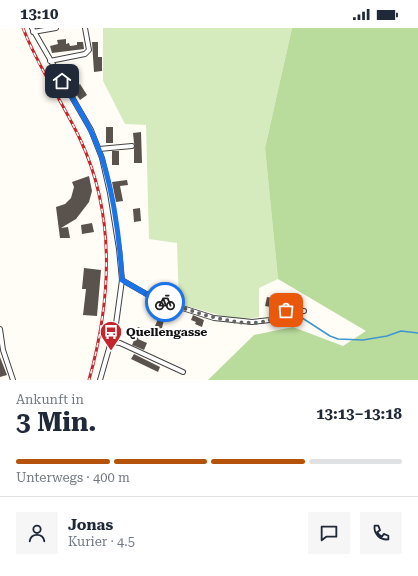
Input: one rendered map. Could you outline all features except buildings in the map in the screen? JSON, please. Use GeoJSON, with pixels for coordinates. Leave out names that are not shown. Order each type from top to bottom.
{"type":"FeatureCollection","features":[{"type":"Feature","properties":{"kind":"street"},"geometry":{"type":"LineString","coordinates":[[56,28],[33,30],[81,112],[99,149],[110,193],[119,250],[122,280],[119,313],[100,380]]}},
{"type":"Feature","properties":{"kind":"street"},"geometry":{"type":"LineString","coordinates":[[50,60],[85,54],[89,50],[85,28]]}},
{"type":"Feature","properties":{"kind":"street"},"geometry":{"type":"LineString","coordinates":[[99,149],[132,146]]}},
{"type":"Feature","properties":{"kind":"street"},"geometry":{"type":"LineString","coordinates":[[122,280],[157,300],[214,318],[252,322],[270,320],[286,310],[304,311]]}},
{"type":"Feature","properties":{"kind":"street"},"geometry":{"type":"LineString","coordinates":[[0,329],[2,351],[13,380]]}},
{"type":"Feature","properties":{"kind":"street"},"geometry":{"type":"LineString","coordinates":[[112,342],[120,343],[183,372]]}},
{"type":"Feature","properties":{"kind":"green space"},"geometry":{"type":"Polygon","coordinates":[[[103,28],[292,28],[265,148],[278,279],[259,288],[259,317],[238,320],[179,304],[177,243],[149,239],[146,125],[125,124],[103,81],[103,28]]]}},
{"type":"Feature","properties":{"kind":"green space"},"geometry":{"type":"Polygon","coordinates":[[[292,28],[418,28],[418,380],[208,380],[254,335],[293,327],[343,346],[366,331],[278,279],[265,148],[292,28]]]}},
{"type":"Feature","properties":{"kind":"waterway"},"geometry":{"type":"LineString","coordinates":[[293,312],[330,336],[338,339],[363,340],[387,336],[401,331],[418,333]]}},
{"type":"Feature","properties":{"kind":"railway"},"geometry":{"type":"LineString","coordinates":[[23,28],[43,70],[80,139],[92,168],[100,198],[106,258],[105,289],[102,320],[89,380]]}},
{"type":"Feature","properties":{"kind":"way so far"},"geometry":{"type":"LineString","coordinates":[[165,302],[214,318],[248,322],[270,320],[286,310]]}},
{"type":"Feature","properties":{"kind":"place","name":"Quellengasse"},"geometry":{"type":"Point","coordinates":[111,352]}},
{"type":"Feature","properties":{"kind":"route"},"geometry":{"type":"LineString","coordinates":[[62,81],[91,130],[102,158],[110,193],[122,280],[157,300],[165,302]]}}]}
